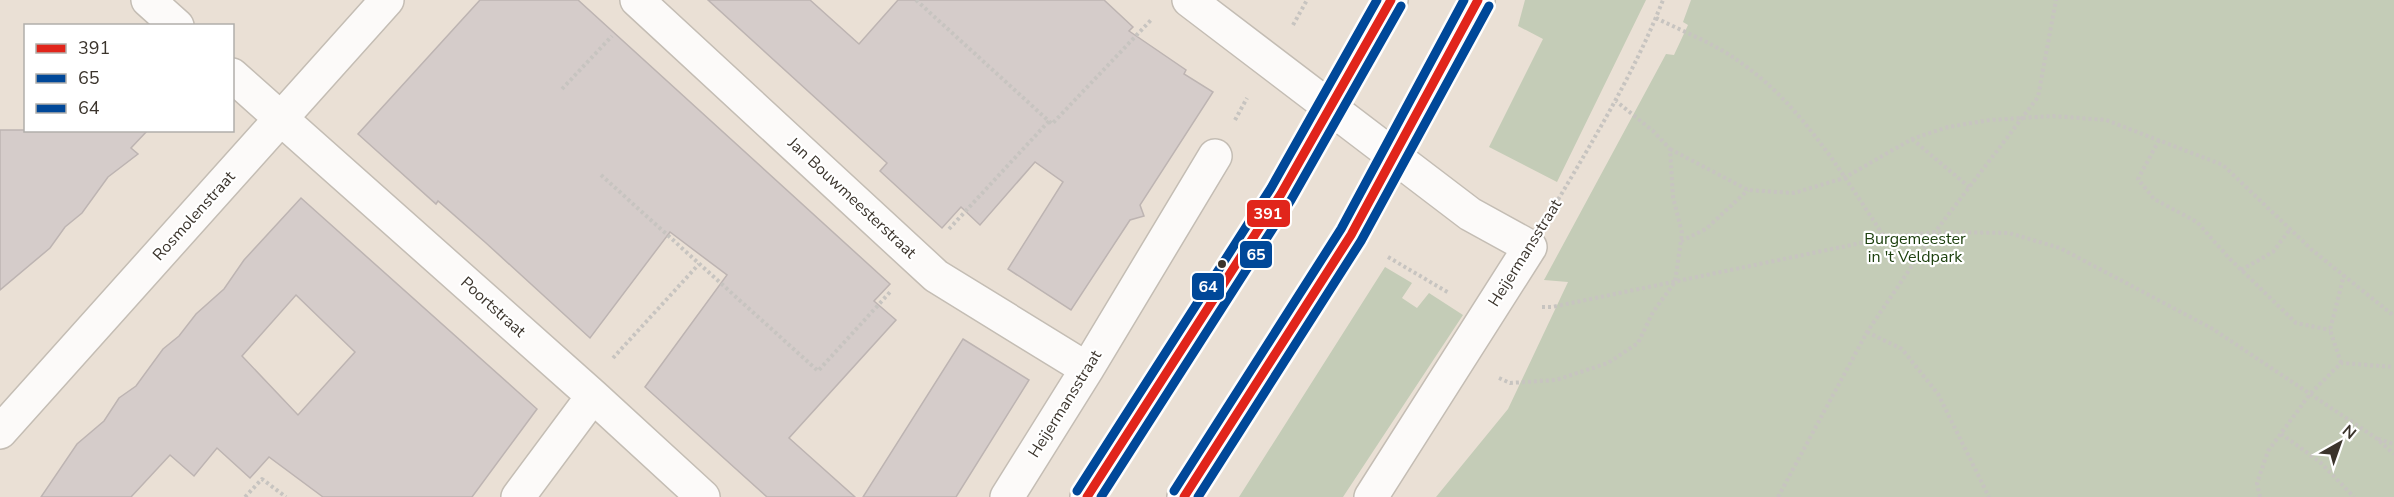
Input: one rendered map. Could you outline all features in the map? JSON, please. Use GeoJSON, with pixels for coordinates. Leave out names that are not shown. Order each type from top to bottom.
{"type":"FeatureCollection","features":[{"type":"Feature","properties":{"kind":"street"},"geometry":{"type":"LineString","coordinates":[[148,0],[175,24]]}},
{"type":"Feature","properties":{"kind":"street","name":"Rosmolenstraat"},"geometry":{"type":"LineString","coordinates":[[0,432],[387,0]]}},
{"type":"Feature","properties":{"kind":"street"},"geometry":{"type":"LineString","coordinates":[[1189,0],[1470,214],[1530,247]]}},
{"type":"Feature","properties":{"kind":"street"},"geometry":{"type":"LineString","coordinates":[[1087,497],[1275,203],[1331,109],[1391,0]]}},
{"type":"Feature","properties":{"kind":"street"},"geometry":{"type":"LineString","coordinates":[[1184,497],[1332,268],[1395,157],[1478,0]]}},
{"type":"Feature","properties":{"kind":"street","name":"Jan Bouwmeesterstraat"},"geometry":{"type":"LineString","coordinates":[[639,2],[936,276],[1087,369]]}},
{"type":"Feature","properties":{"kind":"street","name":"Poortstraat"},"geometry":{"type":"LineString","coordinates":[[234,77],[589,392],[703,497]]}},
{"type":"Feature","properties":{"kind":"street","name":"Heijermansstraat"},"geometry":{"type":"LineString","coordinates":[[1007,497],[1215,156]]}},
{"type":"Feature","properties":{"kind":"street","name":"Heijermansstraat"},"geometry":{"type":"LineString","coordinates":[[1371,497],[1530,247]]}},
{"type":"Feature","properties":{"kind":"street"},"geometry":{"type":"LineString","coordinates":[[518,497],[589,392]]}},
{"type":"Feature","properties":{"kind":"path"},"geometry":{"type":"LineString","coordinates":[[916,0],[1052,124],[1155,16]]}},
{"type":"Feature","properties":{"kind":"path","name":"Heijermansstraat"},"geometry":{"type":"LineString","coordinates":[[1530,247],[1616,100],[1663,0]]}},
{"type":"Feature","properties":{"kind":"path"},"geometry":{"type":"LineString","coordinates":[[1778,497],[1867,332],[1935,232],[2038,97],[2056,0]]}},
{"type":"Feature","properties":{"kind":"path"},"geometry":{"type":"LineString","coordinates":[[562,89],[639,2]]}},
{"type":"Feature","properties":{"kind":"path"},"geometry":{"type":"LineString","coordinates":[[1656,18],[1737,59],[1788,103],[1885,238]]}},
{"type":"Feature","properties":{"kind":"path"},"geometry":{"type":"LineString","coordinates":[[1616,100],[1653,131],[1670,149],[1748,190],[1794,193],[1844,178],[1912,139],[1948,127],[2053,116],[2106,120],[2223,165],[2312,250],[2394,316]]}},
{"type":"Feature","properties":{"kind":"path"},"geometry":{"type":"LineString","coordinates":[[601,174],[818,371],[1049,121]]}},
{"type":"Feature","properties":{"kind":"path"},"geometry":{"type":"LineString","coordinates":[[1912,139],[1969,187]]}},
{"type":"Feature","properties":{"kind":"path"},"geometry":{"type":"LineString","coordinates":[[2159,140],[2138,179],[2154,199],[2197,222],[2241,270],[2296,323],[2330,330]]}},
{"type":"Feature","properties":{"kind":"path"},"geometry":{"type":"LineString","coordinates":[[1456,360],[1510,383],[1556,380],[1608,363],[1638,343],[1653,312],[1675,282],[1682,233],[1673,197],[1670,149]]}},
{"type":"Feature","properties":{"kind":"path"},"geometry":{"type":"LineString","coordinates":[[1681,241],[1706,229],[1748,190]]}},
{"type":"Feature","properties":{"kind":"path"},"geometry":{"type":"LineString","coordinates":[[2241,270],[2273,252],[2291,228]]}},
{"type":"Feature","properties":{"kind":"path"},"geometry":{"type":"LineString","coordinates":[[1494,302],[1552,307],[1885,238],[1935,232],[2009,233],[2060,248],[2213,329],[2376,438],[2394,454]]}},
{"type":"Feature","properties":{"kind":"path"},"geometry":{"type":"LineString","coordinates":[[589,392],[699,264]]}},
{"type":"Feature","properties":{"kind":"path"},"geometry":{"type":"LineString","coordinates":[[2341,363],[2330,330],[2344,275]]}},
{"type":"Feature","properties":{"kind":"path"},"geometry":{"type":"LineString","coordinates":[[1867,332],[1902,349],[1938,394],[1989,497]]}},
{"type":"Feature","properties":{"kind":"path"},"geometry":{"type":"LineString","coordinates":[[2260,497],[2257,483],[2268,451],[2310,394],[2341,363],[2394,367]]}},
{"type":"Feature","properties":{"kind":"path"},"geometry":{"type":"LineString","coordinates":[[2281,434],[2320,462],[2354,497]]}},
{"type":"Feature","properties":{"kind":"path"},"geometry":{"type":"LineString","coordinates":[[2376,438],[2394,444]]}},
{"type":"Feature","properties":{"kind":"path"},"geometry":{"type":"LineString","coordinates":[[245,497],[262,479],[286,497]]}},
{"type":"Feature","properties":{"kind":"green space"},"geometry":{"type":"Polygon","coordinates":[[[1525,0],[1646,0],[1557,182],[1489,147],[1543,39],[1518,26],[1525,0]]]}},
{"type":"Feature","properties":{"kind":"green space","name":"Burgemeester in 't Veldpark"},"geometry":{"type":"Polygon","coordinates":[[[1691,0],[2394,0],[2394,497],[1436,497],[1508,409],[1568,282],[1544,280],[1666,54],[1674,55],[1688,25],[1683,22],[1691,0]]]}},
{"type":"Feature","properties":{"kind":"green space"},"geometry":{"type":"Polygon","coordinates":[[[1385,267],[1412,283],[1402,298],[1417,308],[1429,293],[1463,315],[1343,497],[1239,497],[1385,267]]]}},
{"type":"Feature","properties":{"kind":"building"},"geometry":{"type":"Polygon","coordinates":[[[480,0],[578,0],[890,284],[874,301],[896,320],[789,438],[855,497],[767,497],[645,387],[727,275],[670,232],[590,338],[486,243],[438,201],[436,204],[358,134],[480,0]]]}},
{"type":"Feature","properties":{"kind":"building"},"geometry":{"type":"Polygon","coordinates":[[[708,0],[810,0],[859,44],[898,0],[1104,0],[1133,27],[1129,31],[1186,70],[1184,74],[1213,92],[1140,205],[1144,216],[1130,220],[1071,310],[1008,269],[1063,182],[1035,162],[980,225],[961,207],[942,228],[880,171],[887,163],[708,0]]]}},
{"type":"Feature","properties":{"kind":"building"},"geometry":{"type":"Polygon","coordinates":[[[0,130],[146,132],[131,148],[138,154],[108,177],[82,213],[65,227],[50,248],[0,290],[0,130]]]}},
{"type":"Feature","properties":{"kind":"building"},"geometry":{"type":"Polygon","coordinates":[[[301,198],[537,409],[472,497],[323,497],[269,457],[250,478],[217,448],[194,476],[170,455],[131,497],[41,497],[77,444],[104,421],[119,398],[136,386],[163,349],[179,336],[196,314],[224,289],[244,260],[301,198]],[[296,295],[242,356],[298,415],[355,352],[296,295]]]}},
{"type":"Feature","properties":{"kind":"building"},"geometry":{"type":"Polygon","coordinates":[[[963,339],[1029,380],[956,497],[863,497],[963,339]]]}},
{"type":"Feature","properties":{"kind":"transit line","name":"64"},"geometry":{"type":"LineString","coordinates":[[1077,491],[1271,188],[1377,0]]}},
{"type":"Feature","properties":{"kind":"transit line","name":"391"},"geometry":{"type":"LineString","coordinates":[[1087,497],[1281,194],[1391,0]]}},
{"type":"Feature","properties":{"kind":"transit line","name":"64"},"geometry":{"type":"LineString","coordinates":[[1174,491],[1341,229],[1464,0]]}},
{"type":"Feature","properties":{"kind":"transit line","name":"391"},"geometry":{"type":"LineString","coordinates":[[1184,497],[1351,235],[1478,0]]}},
{"type":"Feature","properties":{"kind":"transit line","name":"65"},"geometry":{"type":"LineString","coordinates":[[1101,497],[1291,200],[1401,6]]}},
{"type":"Feature","properties":{"kind":"transit line","name":"65"},"geometry":{"type":"LineString","coordinates":[[1198,497],[1361,241],[1489,6]]}}]}
